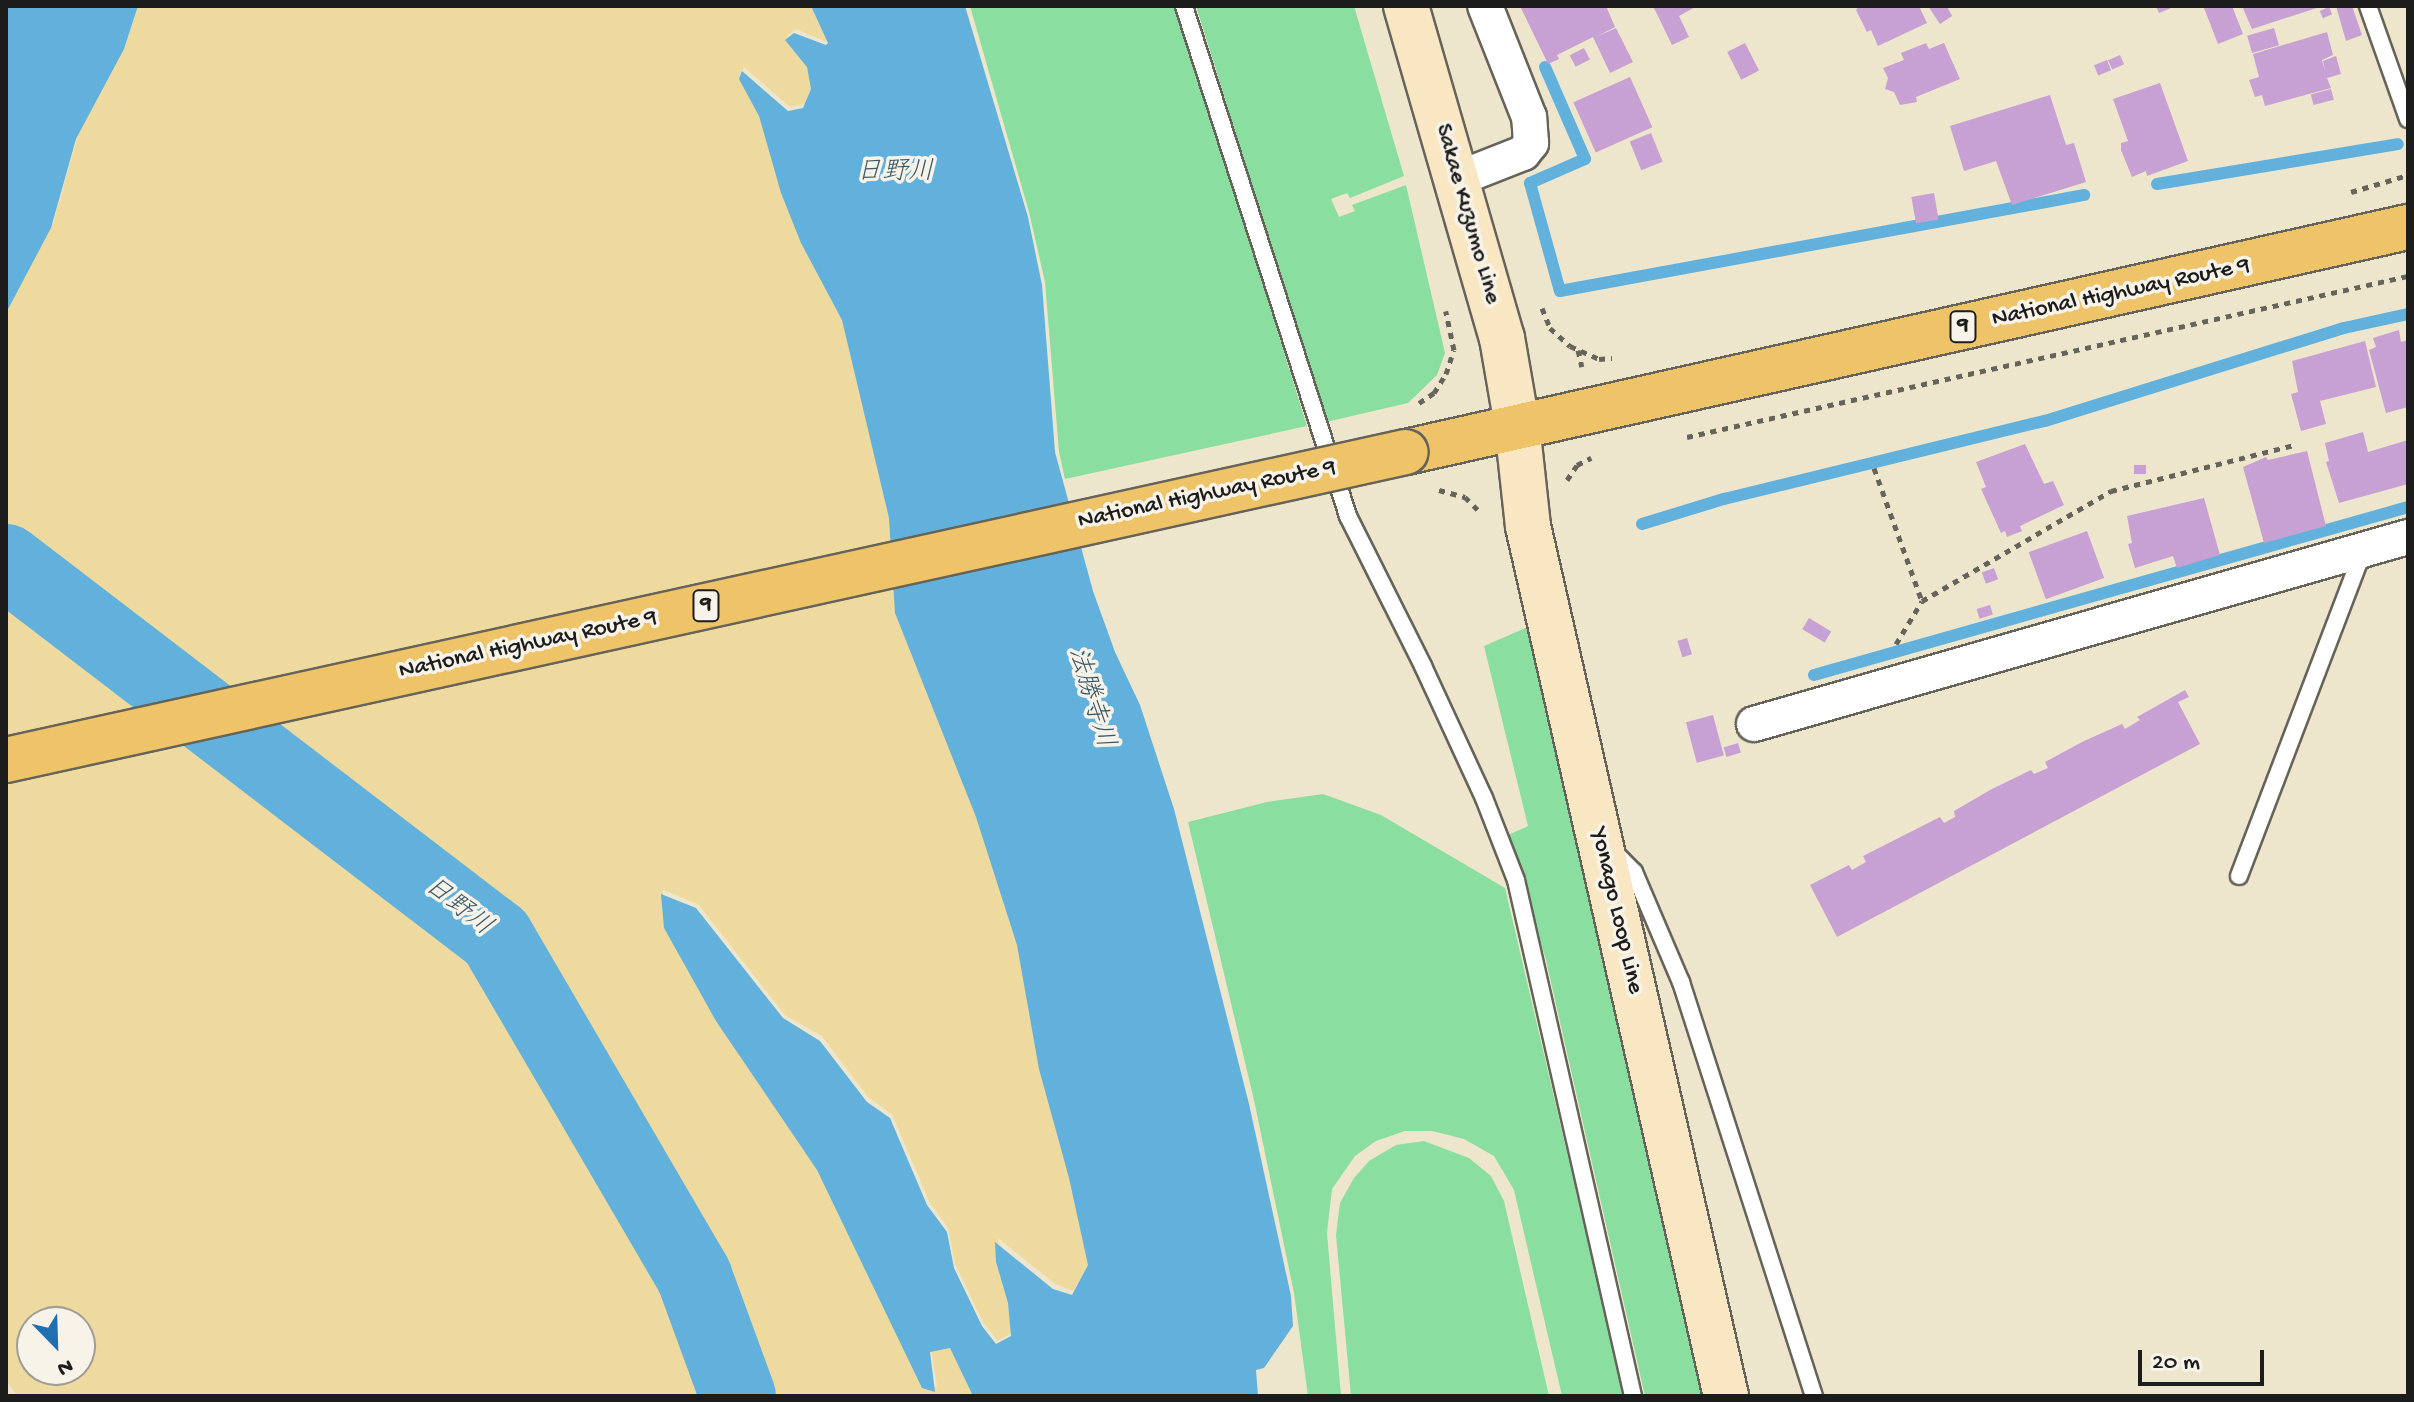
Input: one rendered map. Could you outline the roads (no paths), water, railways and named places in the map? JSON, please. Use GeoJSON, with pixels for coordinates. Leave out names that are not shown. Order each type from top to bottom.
{"type":"FeatureCollection","features":[{"type":"Feature","properties":{"kind":"highway","name":"National Highway Route 9"},"geometry":{"type":"LineString","coordinates":[[6,760],[1406,452],[2408,227]]}},
{"type":"Feature","properties":{"kind":"main road","name":"Sakae Kuzumo Line"},"geometry":{"type":"LineString","coordinates":[[1406,6],[1502,338],[1517,425]]}},
{"type":"Feature","properties":{"kind":"main road","name":"Yonago Loop Line"},"geometry":{"type":"LineString","coordinates":[[1517,425],[1528,526],[1726,1396]]}},
{"type":"Feature","properties":{"kind":"street"},"geometry":{"type":"LineString","coordinates":[[1457,179],[1523,153],[1531,143],[1529,117],[1485,6]]}},
{"type":"Feature","properties":{"kind":"street"},"geometry":{"type":"LineString","coordinates":[[1754,724],[2408,537]]}},
{"type":"Feature","properties":{"kind":"lane"},"geometry":{"type":"LineString","coordinates":[[1184,6],[1348,516],[1484,798],[1516,880],[1633,1396]]}},
{"type":"Feature","properties":{"kind":"lane"},"geometry":{"type":"LineString","coordinates":[[2368,6],[2408,119]]}},
{"type":"Feature","properties":{"kind":"lane"},"geometry":{"type":"LineString","coordinates":[[2239,876],[2364,549]]}},
{"type":"Feature","properties":{"kind":"lane"},"geometry":{"type":"LineString","coordinates":[[1600,838],[1634,872],[1681,982],[1814,1396]]}},
{"type":"Feature","properties":{"kind":"water"},"geometry":{"type":"Polygon","coordinates":[[[6,6],[138,6],[124,49],[76,139],[51,228],[6,313],[6,6]]]}},
{"type":"Feature","properties":{"kind":"water","name":"日野川"},"geometry":{"type":"Polygon","coordinates":[[[811,6],[965,6],[1028,217],[1042,285],[1055,452],[1093,591],[1115,652],[1140,705],[1174,809],[1249,1104],[1291,1296],[1293,1326],[1264,1368],[1256,1370],[1258,1396],[973,1396],[950,1348],[930,1352],[935,1392],[922,1388],[817,1170],[716,1021],[664,928],[661,894],[696,908],[783,1018],[820,1041],[867,1102],[890,1118],[927,1205],[947,1232],[954,1268],[982,1326],[996,1344],[1011,1336],[1008,1303],[996,1262],[995,1242],[1053,1289],[1072,1295],[1088,1265],[1069,1178],[1039,1069],[1017,945],[976,817],[895,613],[889,518],[842,320],[801,243],[781,193],[759,116],[739,79],[742,71],[788,111],[803,108],[811,89],[807,67],[785,40],[794,33],[826,45],[828,43],[811,6]]]}},
{"type":"Feature","properties":{"kind":"waterway"},"geometry":{"type":"LineString","coordinates":[[1545,67],[1585,159],[1530,183],[1560,291],[2084,195]]}},
{"type":"Feature","properties":{"kind":"waterway"},"geometry":{"type":"LineString","coordinates":[[2157,184],[2398,144]]}},
{"type":"Feature","properties":{"kind":"waterway"},"geometry":{"type":"LineString","coordinates":[[1642,524],[1724,499],[2045,421],[2344,328],[2408,314]]}},
{"type":"Feature","properties":{"kind":"waterway"},"geometry":{"type":"LineString","coordinates":[[1814,675],[2408,507]]}},
{"type":"Feature","properties":{"kind":"waterway","name":"日野川"},"geometry":{"type":"LineString","coordinates":[[6,562],[496,937],[694,1276],[738,1396]]}},
{"type":"Feature","properties":{"kind":"water label","name":"法勝寺川"},"geometry":{"type":"Point","coordinates":[1089,698]}}]}
